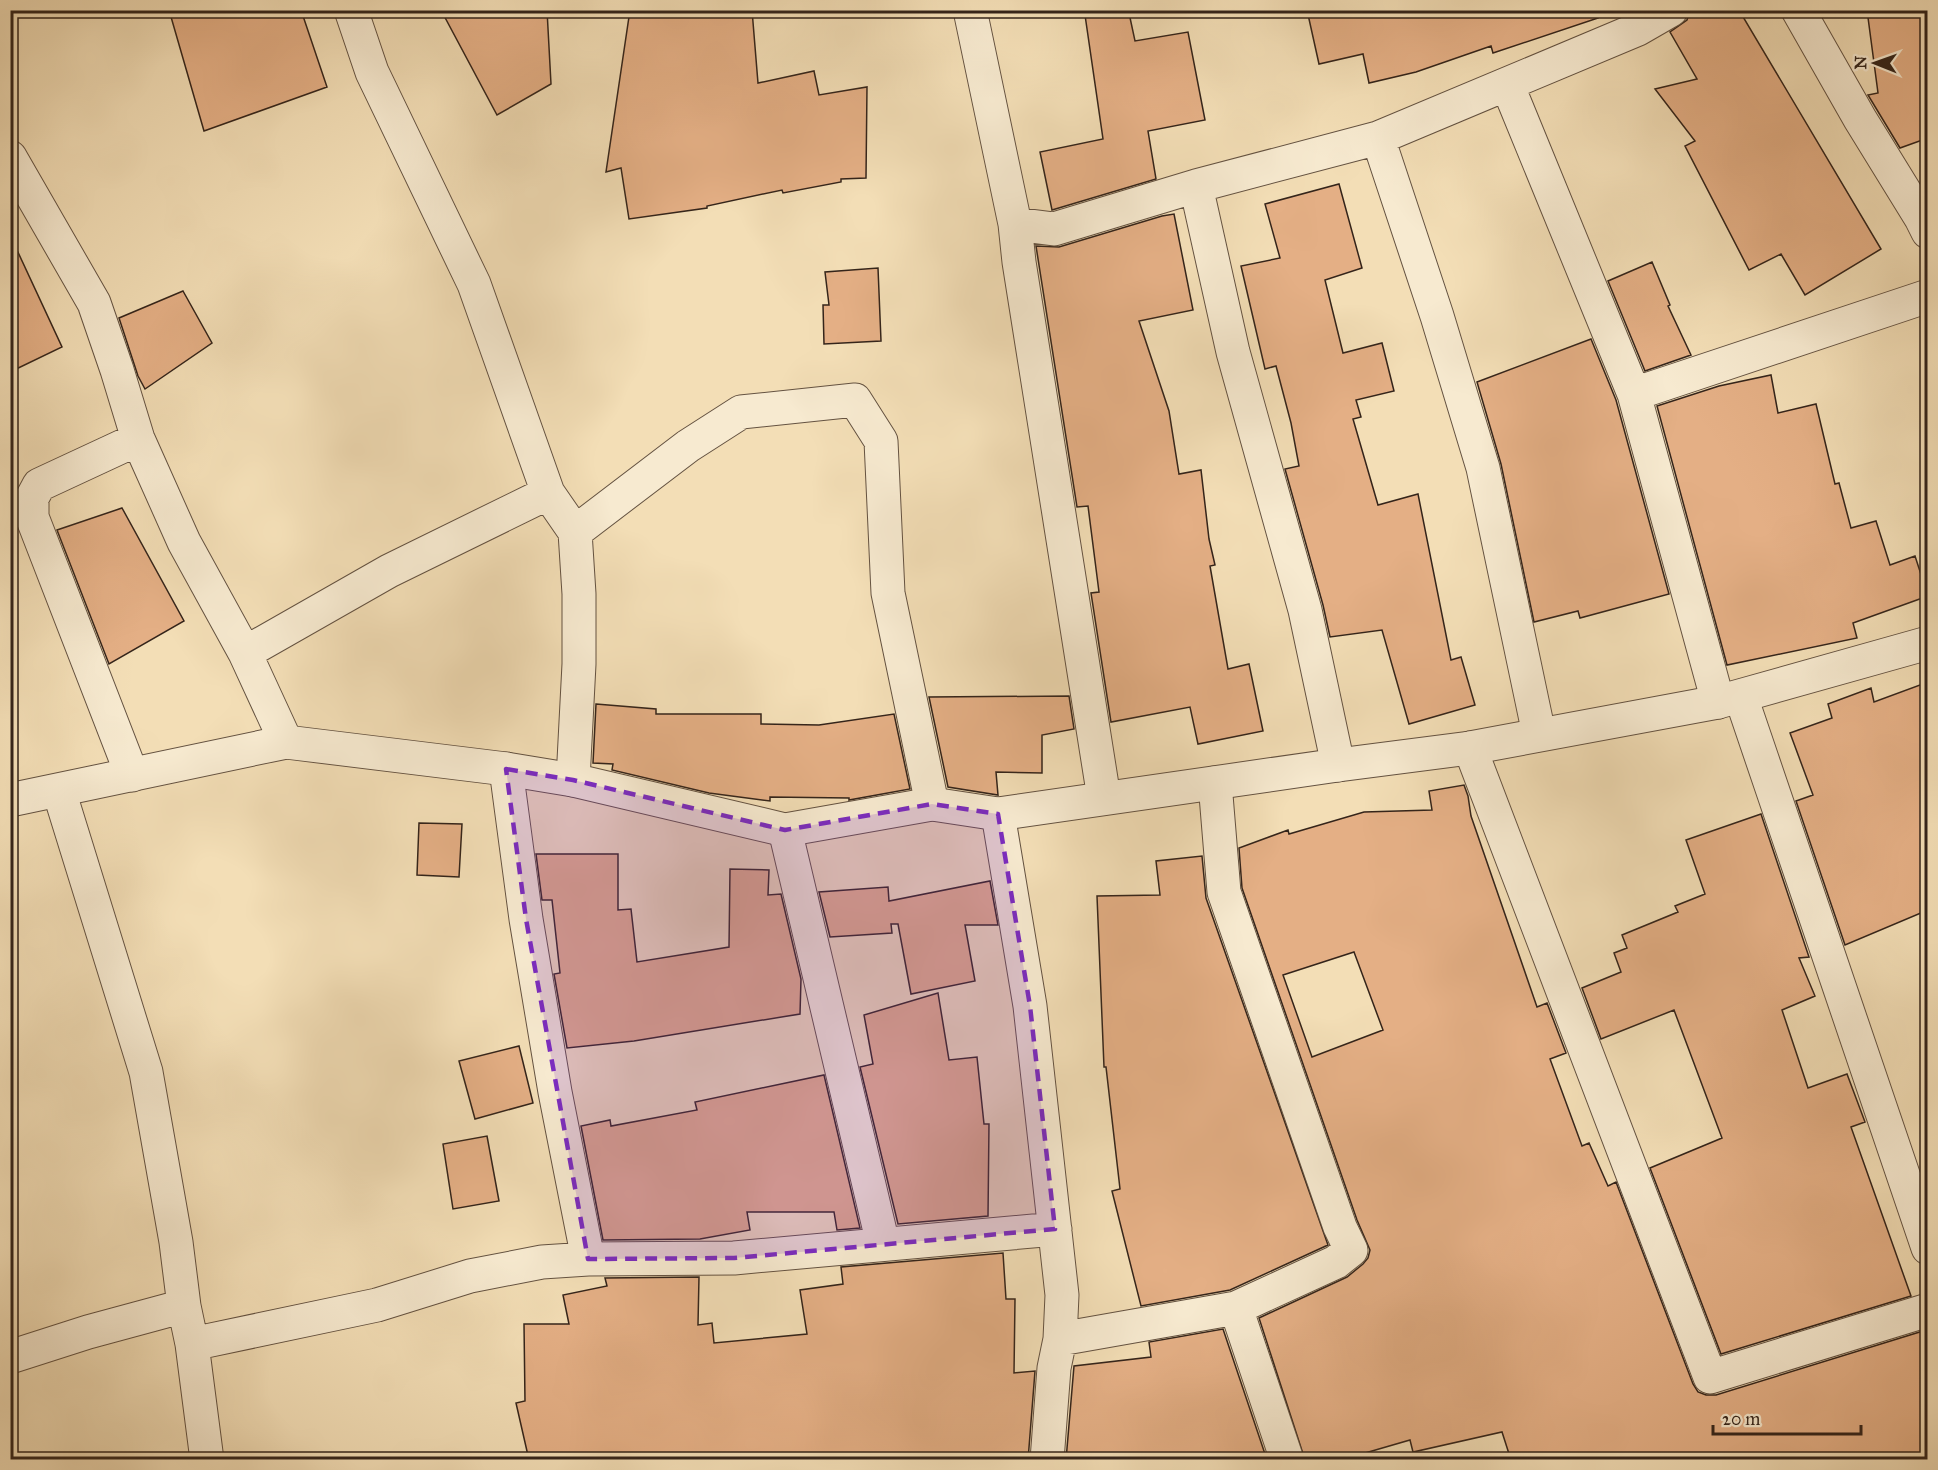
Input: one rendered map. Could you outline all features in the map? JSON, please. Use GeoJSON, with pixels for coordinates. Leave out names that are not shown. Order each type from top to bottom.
{"type":"FeatureCollection","features":[{"type":"Feature","properties":{"kind":"street"},"geometry":{"type":"LineString","coordinates":[[351,10],[372,72],[474,284],[548,492],[575,532],[579,594],[579,664],[573,780]]}},
{"type":"Feature","properties":{"kind":"street"},"geometry":{"type":"LineString","coordinates":[[970,10],[1015,224],[1019,262],[1104,798]]}},
{"type":"Feature","properties":{"kind":"street"},"geometry":{"type":"LineString","coordinates":[[1015,224],[1054,229],[1196,186],[1378,138],[1638,29],[1671,10]]}},
{"type":"Feature","properties":{"kind":"street"},"geometry":{"type":"LineString","coordinates":[[1798,10],[1928,232]]}},
{"type":"Feature","properties":{"kind":"street"},"geometry":{"type":"LineString","coordinates":[[1508,84],[1634,394],[1730,700],[1928,1248]]}},
{"type":"Feature","properties":{"kind":"street"},"geometry":{"type":"LineString","coordinates":[[1378,138],[1437,316],[1483,468],[1539,734]]}},
{"type":"Feature","properties":{"kind":"street"},"geometry":{"type":"LineString","coordinates":[[10,157],[94,303],[138,440],[184,542],[245,653],[286,742]]}},
{"type":"Feature","properties":{"kind":"street"},"geometry":{"type":"LineString","coordinates":[[1196,186],[1233,352],[1305,610],[1338,765]]}},
{"type":"Feature","properties":{"kind":"street"},"geometry":{"type":"LineString","coordinates":[[1634,394],[1928,296]]}},
{"type":"Feature","properties":{"kind":"street"},"geometry":{"type":"LineString","coordinates":[[575,532],[688,446],[741,412],[855,400],[881,441],[888,593],[932,804]]}},
{"type":"Feature","properties":{"kind":"street"},"geometry":{"type":"LineString","coordinates":[[132,775],[32,517],[32,498],[39,485],[138,440]]}},
{"type":"Feature","properties":{"kind":"street"},"geometry":{"type":"LineString","coordinates":[[245,653],[390,571],[548,492]]}},
{"type":"Feature","properties":{"kind":"street"},"geometry":{"type":"LineString","coordinates":[[10,800],[286,742],[506,769],[573,780],[785,830],[932,804],[998,814],[1470,748],[1730,700],[1928,643]]}},
{"type":"Feature","properties":{"kind":"street"},"geometry":{"type":"LineString","coordinates":[[1470,748],[1710,1377],[1928,1310]]}},
{"type":"Feature","properties":{"kind":"street"},"geometry":{"type":"LineString","coordinates":[[506,769],[526,919],[555,1092],[588,1259]]}},
{"type":"Feature","properties":{"kind":"street"},"geometry":{"type":"LineString","coordinates":[[1060,1339],[1236,1308],[1336,1262],[1351,1250],[1329,1194],[1224,892],[1215,783]]}},
{"type":"Feature","properties":{"kind":"street"},"geometry":{"type":"LineString","coordinates":[[59,791],[146,1072],[176,1242],[207,1460]]}},
{"type":"Feature","properties":{"kind":"street"},"geometry":{"type":"LineString","coordinates":[[998,814],[1030,1006],[1062,1295],[1060,1339],[1054,1368],[1047,1460]]}},
{"type":"Feature","properties":{"kind":"street"},"geometry":{"type":"LineString","coordinates":[[785,830],[883,1244]]}},
{"type":"Feature","properties":{"kind":"street"},"geometry":{"type":"LineString","coordinates":[[192,1344],[377,1305],[470,1276],[542,1262],[588,1259],[734,1258],[1055,1229]]}},
{"type":"Feature","properties":{"kind":"street"},"geometry":{"type":"LineString","coordinates":[[10,1356],[184,1306]]}},
{"type":"Feature","properties":{"kind":"street"},"geometry":{"type":"LineString","coordinates":[[1236,1308],[1287,1460]]}},
{"type":"Feature","properties":{"kind":"highlighted area"},"geometry":{"type":"Polygon","coordinates":[[[506,769],[573,780],[785,830],[932,804],[998,814],[1030,1006],[1055,1229],[734,1258],[588,1259],[526,919],[506,769]]]}},
{"type":"Feature","properties":{"kind":"building"},"geometry":{"type":"Polygon","coordinates":[[[169,10],[301,10],[327,87],[204,131],[169,10]]]}},
{"type":"Feature","properties":{"kind":"building"},"geometry":{"type":"Polygon","coordinates":[[[441,10],[547,10],[551,84],[497,115],[441,10]]]}},
{"type":"Feature","properties":{"kind":"building"},"geometry":{"type":"Polygon","coordinates":[[[630,10],[752,10],[758,83],[814,71],[819,95],[867,87],[866,178],[841,179],[841,182],[783,193],[782,190],[707,206],[707,208],[629,219],[621,168],[606,172],[630,10]]]}},
{"type":"Feature","properties":{"kind":"building"},"geometry":{"type":"Polygon","coordinates":[[[1307,10],[1596,10],[1598,18],[1493,53],[1491,46],[1416,72],[1369,83],[1363,54],[1319,64],[1307,10]]]}},
{"type":"Feature","properties":{"kind":"building"},"geometry":{"type":"Polygon","coordinates":[[[1690,10],[1739,10],[1881,249],[1805,295],[1781,254],[1749,270],[1685,146],[1695,141],[1655,89],[1697,79],[1670,32],[1687,20],[1690,10]]]}},
{"type":"Feature","properties":{"kind":"building"},"geometry":{"type":"Polygon","coordinates":[[[1867,10],[1928,10],[1928,138],[1900,148],[1868,95],[1878,93],[1867,10]]]}},
{"type":"Feature","properties":{"kind":"building"},"geometry":{"type":"Polygon","coordinates":[[[1129,13],[1135,41],[1188,32],[1205,120],[1148,131],[1156,179],[1052,210],[1040,152],[1103,139],[1085,15],[1129,13]]]}},
{"type":"Feature","properties":{"kind":"building"},"geometry":{"type":"Polygon","coordinates":[[[1339,184],[1362,268],[1325,280],[1343,353],[1382,343],[1394,391],[1356,400],[1361,417],[1353,419],[1378,505],[1418,494],[1451,660],[1461,657],[1475,705],[1409,724],[1382,630],[1330,637],[1285,469],[1299,466],[1291,423],[1276,366],[1265,369],[1241,266],[1280,258],[1265,204],[1339,184]]]}},
{"type":"Feature","properties":{"kind":"building"},"geometry":{"type":"Polygon","coordinates":[[[1174,214],[1193,310],[1139,321],[1169,411],[1179,474],[1201,470],[1209,539],[1215,565],[1210,566],[1228,669],[1249,664],[1263,731],[1198,744],[1190,707],[1111,722],[1091,593],[1099,592],[1088,506],[1077,507],[1036,246],[1059,247],[1174,214]]]}},
{"type":"Feature","properties":{"kind":"building"},"geometry":{"type":"Polygon","coordinates":[[[10,235],[62,347],[10,372],[10,235]]]}},
{"type":"Feature","properties":{"kind":"building"},"geometry":{"type":"Polygon","coordinates":[[[1652,262],[1670,305],[1668,306],[1691,355],[1645,371],[1608,281],[1652,262]]]}},
{"type":"Feature","properties":{"kind":"building"},"geometry":{"type":"Polygon","coordinates":[[[878,268],[881,341],[824,344],[823,305],[829,305],[825,272],[878,268]]]}},
{"type":"Feature","properties":{"kind":"building"},"geometry":{"type":"Polygon","coordinates":[[[183,291],[212,343],[145,389],[138,376],[119,318],[183,291]]]}},
{"type":"Feature","properties":{"kind":"building"},"geometry":{"type":"Polygon","coordinates":[[[1591,339],[1616,400],[1669,594],[1580,618],[1578,611],[1534,622],[1501,464],[1477,382],[1591,339]]]}},
{"type":"Feature","properties":{"kind":"building"},"geometry":{"type":"Polygon","coordinates":[[[1771,375],[1778,413],[1816,404],[1835,484],[1839,483],[1851,528],[1876,521],[1890,565],[1915,556],[1928,596],[1853,623],[1857,638],[1727,665],[1657,406],[1719,386],[1771,375]]]}},
{"type":"Feature","properties":{"kind":"building"},"geometry":{"type":"Polygon","coordinates":[[[122,508],[184,621],[109,664],[57,530],[122,508]]]}},
{"type":"Feature","properties":{"kind":"building"},"geometry":{"type":"Polygon","coordinates":[[[1928,682],[1928,910],[1845,945],[1796,801],[1813,795],[1790,733],[1832,718],[1828,704],[1871,688],[1874,702],[1928,682]]]}},
{"type":"Feature","properties":{"kind":"building"},"geometry":{"type":"Polygon","coordinates":[[[1069,696],[1074,729],[1042,735],[1042,773],[996,772],[998,795],[948,787],[929,697],[1069,696]]]}},
{"type":"Feature","properties":{"kind":"building"},"geometry":{"type":"Polygon","coordinates":[[[596,704],[656,709],[656,714],[761,714],[761,724],[819,725],[894,714],[910,789],[849,800],[849,798],[770,797],[770,801],[709,793],[612,770],[613,764],[593,763],[596,704]]]}},
{"type":"Feature","properties":{"kind":"building"},"geometry":{"type":"Polygon","coordinates":[[[1464,785],[1471,816],[1537,1007],[1547,1003],[1566,1053],[1550,1059],[1582,1146],[1589,1143],[1608,1186],[1616,1182],[1698,1392],[1716,1395],[1923,1331],[1928,1343],[1928,1460],[1511,1460],[1502,1432],[1413,1452],[1410,1440],[1341,1460],[1305,1460],[1259,1318],[1347,1277],[1363,1264],[1370,1250],[1357,1220],[1242,888],[1239,848],[1288,830],[1289,834],[1364,812],[1432,810],[1429,791],[1464,785]],[[1354,952],[1283,975],[1312,1057],[1383,1030],[1354,952]]]}},
{"type":"Feature","properties":{"kind":"building"},"geometry":{"type":"Polygon","coordinates":[[[1761,814],[1809,957],[1799,958],[1815,996],[1782,1010],[1808,1088],[1847,1074],[1865,1122],[1851,1127],[1911,1296],[1721,1354],[1650,1168],[1722,1138],[1674,1010],[1601,1039],[1582,988],[1621,972],[1614,953],[1627,948],[1622,935],[1678,912],[1675,906],[1705,894],[1686,840],[1761,814]]]}},
{"type":"Feature","properties":{"kind":"building"},"geometry":{"type":"Polygon","coordinates":[[[419,823],[462,824],[459,877],[417,875],[419,823]]]}},
{"type":"Feature","properties":{"kind":"building"},"geometry":{"type":"Polygon","coordinates":[[[536,854],[618,854],[618,910],[631,909],[637,962],[729,947],[730,869],[769,870],[768,895],[781,894],[801,979],[800,1014],[634,1041],[567,1048],[554,974],[560,973],[552,900],[542,900],[536,854]]]}},
{"type":"Feature","properties":{"kind":"building"},"geometry":{"type":"Polygon","coordinates":[[[1202,856],[1206,898],[1328,1245],[1230,1290],[1141,1306],[1112,1191],[1120,1189],[1106,1067],[1104,1067],[1097,896],[1160,895],[1156,861],[1202,856]]]}},
{"type":"Feature","properties":{"kind":"building"},"geometry":{"type":"Polygon","coordinates":[[[990,881],[998,925],[965,925],[975,981],[911,994],[898,924],[891,924],[892,933],[830,937],[819,892],[888,887],[889,901],[990,881]]]}},
{"type":"Feature","properties":{"kind":"building"},"geometry":{"type":"Polygon","coordinates":[[[938,993],[949,1060],[977,1057],[984,1124],[989,1124],[988,1216],[898,1224],[860,1067],[873,1064],[864,1015],[938,993]]]}},
{"type":"Feature","properties":{"kind":"building"},"geometry":{"type":"Polygon","coordinates":[[[519,1046],[533,1103],[475,1119],[459,1061],[519,1046]]]}},
{"type":"Feature","properties":{"kind":"building"},"geometry":{"type":"Polygon","coordinates":[[[824,1075],[860,1228],[837,1230],[834,1212],[747,1212],[750,1230],[700,1239],[603,1240],[581,1126],[610,1120],[611,1126],[697,1110],[695,1102],[824,1075]]]}},
{"type":"Feature","properties":{"kind":"building"},"geometry":{"type":"Polygon","coordinates":[[[487,1136],[499,1201],[453,1209],[443,1144],[487,1136]]]}},
{"type":"Feature","properties":{"kind":"building"},"geometry":{"type":"Polygon","coordinates":[[[1003,1253],[1006,1299],[1015,1299],[1014,1373],[1035,1371],[1028,1460],[529,1460],[516,1403],[525,1401],[524,1324],[569,1324],[563,1295],[607,1286],[605,1278],[699,1277],[698,1325],[712,1323],[714,1343],[807,1334],[800,1290],[843,1284],[841,1267],[1003,1253]]]}},
{"type":"Feature","properties":{"kind":"building"},"geometry":{"type":"Polygon","coordinates":[[[1223,1329],[1267,1460],[1066,1460],[1074,1366],[1151,1357],[1149,1342],[1223,1329]]]}}]}
